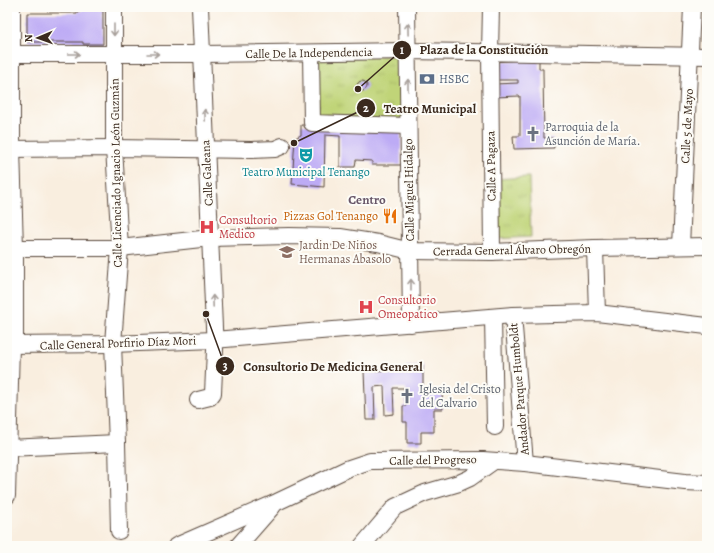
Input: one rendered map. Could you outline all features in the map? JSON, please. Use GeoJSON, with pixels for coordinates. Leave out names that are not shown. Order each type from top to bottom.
{"type":"FeatureCollection","features":[{"type":"Feature","properties":{"kind":"street"},"geometry":{"type":"LineString","coordinates":[[7,496],[11,345],[9,54],[12,7]]}},
{"type":"Feature","properties":{"kind":"street","name":"Calle Licenciado Ignacio León Guzmán"},"geometry":{"type":"LineString","coordinates":[[114,7],[114,148],[120,248],[112,344],[117,443],[118,531]]}},
{"type":"Feature","properties":{"kind":"street","name":"Calle Galeana"},"geometry":{"type":"LineString","coordinates":[[198,400],[210,397],[213,393],[214,340],[200,7]]}},
{"type":"Feature","properties":{"kind":"street","name":"Calle Miguel Hidalgo"},"geometry":{"type":"LineString","coordinates":[[407,7],[411,324]]}},
{"type":"Feature","properties":{"kind":"street","name":"Calle A Pagaza"},"geometry":{"type":"LineString","coordinates":[[491,7],[492,252]]}},
{"type":"Feature","properties":{"kind":"street","name":"Calle 5 de Mayo"},"geometry":{"type":"LineString","coordinates":[[681,246],[692,7]]}},
{"type":"Feature","properties":{"kind":"street","name":"Calle De la Independencia"},"geometry":{"type":"LineString","coordinates":[[9,54],[203,54],[408,51],[707,56]]}},
{"type":"Feature","properties":{"kind":"street"},"geometry":{"type":"LineString","coordinates":[[312,53],[312,123],[408,126]]}},
{"type":"Feature","properties":{"kind":"street"},"geometry":{"type":"LineString","coordinates":[[10,149],[114,148],[269,150],[282,146]]}},
{"type":"Feature","properties":{"kind":"street","name":"Cerrada General Álvaro Obregón"},"geometry":{"type":"LineString","coordinates":[[11,248],[120,248],[210,238],[289,236],[340,237],[378,243],[410,251],[492,252],[707,246]]}},
{"type":"Feature","properties":{"kind":"street"},"geometry":{"type":"LineString","coordinates":[[595,248],[597,313]]}},
{"type":"Feature","properties":{"kind":"street","name":"Calle General Porfirio Díaz Mori"},"geometry":{"type":"LineString","coordinates":[[11,345],[112,344],[214,340],[513,315],[597,313],[707,326]]}},
{"type":"Feature","properties":{"kind":"street","name":"Andador Parque Humboldt"},"geometry":{"type":"LineString","coordinates":[[513,315],[525,463]]}},
{"type":"Feature","properties":{"kind":"street"},"geometry":{"type":"LineString","coordinates":[[493,317],[495,427]]}},
{"type":"Feature","properties":{"kind":"street"},"geometry":{"type":"LineString","coordinates":[[8,448],[117,443]]}},
{"type":"Feature","properties":{"kind":"street","name":"Calle del Progreso"},"geometry":{"type":"LineString","coordinates":[[176,546],[277,502],[349,468],[370,461],[474,459],[525,463],[685,482],[707,483]]}},
{"type":"Feature","properties":{"kind":"street"},"geometry":{"type":"LineString","coordinates":[[362,546],[395,508],[425,493],[459,483],[470,478],[494,461]]}},
{"type":"Feature","properties":{"kind":"street"},"geometry":{"type":"LineString","coordinates":[[238,546],[277,502]]}},
{"type":"Feature","properties":{"kind":"green space"},"geometry":{"type":"Polygon","coordinates":[[[314,56],[402,56],[402,121],[313,121],[314,56]]]}},
{"type":"Feature","properties":{"kind":"green space"},"geometry":{"type":"Polygon","coordinates":[[[529,177],[531,237],[494,239],[495,179],[529,177]]]}},
{"type":"Feature","properties":{"kind":"building"},"geometry":{"type":"Polygon","coordinates":[[[82,7],[103,7],[103,44],[83,44],[83,42],[27,42],[27,13],[77,13],[77,11],[82,11],[82,7]]]}},
{"type":"Feature","properties":{"kind":"building"},"geometry":{"type":"Polygon","coordinates":[[[539,59],[539,69],[543,69],[544,138],[553,138],[554,148],[514,149],[513,136],[520,136],[520,96],[494,97],[494,84],[518,83],[518,80],[495,80],[493,62],[539,59]]]}},
{"type":"Feature","properties":{"kind":"building"},"geometry":{"type":"Polygon","coordinates":[[[360,81],[364,81],[366,82],[366,90],[360,91],[357,88],[357,84],[360,81]]]}},
{"type":"Feature","properties":{"kind":"building"},"geometry":{"type":"Polygon","coordinates":[[[301,125],[401,127],[401,165],[372,165],[372,161],[356,160],[355,167],[340,167],[340,136],[325,135],[324,187],[292,184],[295,138],[301,135],[301,125]]]}},
{"type":"Feature","properties":{"kind":"building"},"geometry":{"type":"Polygon","coordinates":[[[423,365],[423,392],[442,392],[443,409],[434,409],[434,432],[421,432],[421,443],[407,443],[407,422],[403,422],[403,406],[406,406],[406,388],[393,388],[394,414],[385,415],[384,386],[374,387],[375,420],[366,420],[364,371],[406,370],[406,366],[423,365]]]}},
{"type":"Feature","properties":{"kind":"place","name":"HSBC"},"geometry":{"type":"Point","coordinates":[427,79]}},
{"type":"Feature","properties":{"kind":"place","name":"Plaza de la Constitución"},"geometry":{"type":"Point","coordinates":[358,89]}},
{"type":"Feature","properties":{"kind":"place","name":"Parroquia de la Asunción de María."},"geometry":{"type":"Point","coordinates":[533,134]}},
{"type":"Feature","properties":{"kind":"place","name":"Teatro Municipal"},"geometry":{"type":"Point","coordinates":[294,143]}},
{"type":"Feature","properties":{"kind":"place","name":"Teatro Municipal Tenango"},"geometry":{"type":"Point","coordinates":[306,155]}},
{"type":"Feature","properties":{"kind":"place","name":"Pizzas Gol Tenango"},"geometry":{"type":"Point","coordinates":[390,216]}},
{"type":"Feature","properties":{"kind":"place","name":"Consultorio Medico"},"geometry":{"type":"Point","coordinates":[207,227]}},
{"type":"Feature","properties":{"kind":"place","name":"Jardin De Niños Hermanas Abasolo"},"geometry":{"type":"Point","coordinates":[287,252]}},
{"type":"Feature","properties":{"kind":"place","name":"Consultorio Omeopatico"},"geometry":{"type":"Point","coordinates":[366,307]}},
{"type":"Feature","properties":{"kind":"place","name":"Consultorio De Medicina General"},"geometry":{"type":"Point","coordinates":[206,314]}},
{"type":"Feature","properties":{"kind":"place","name":"Iglesia del Cristo del Calvario"},"geometry":{"type":"Point","coordinates":[407,396]}},
{"type":"Feature","properties":{"kind":"district","name":"Centro"},"geometry":{"type":"Point","coordinates":[367,199]}}]}
